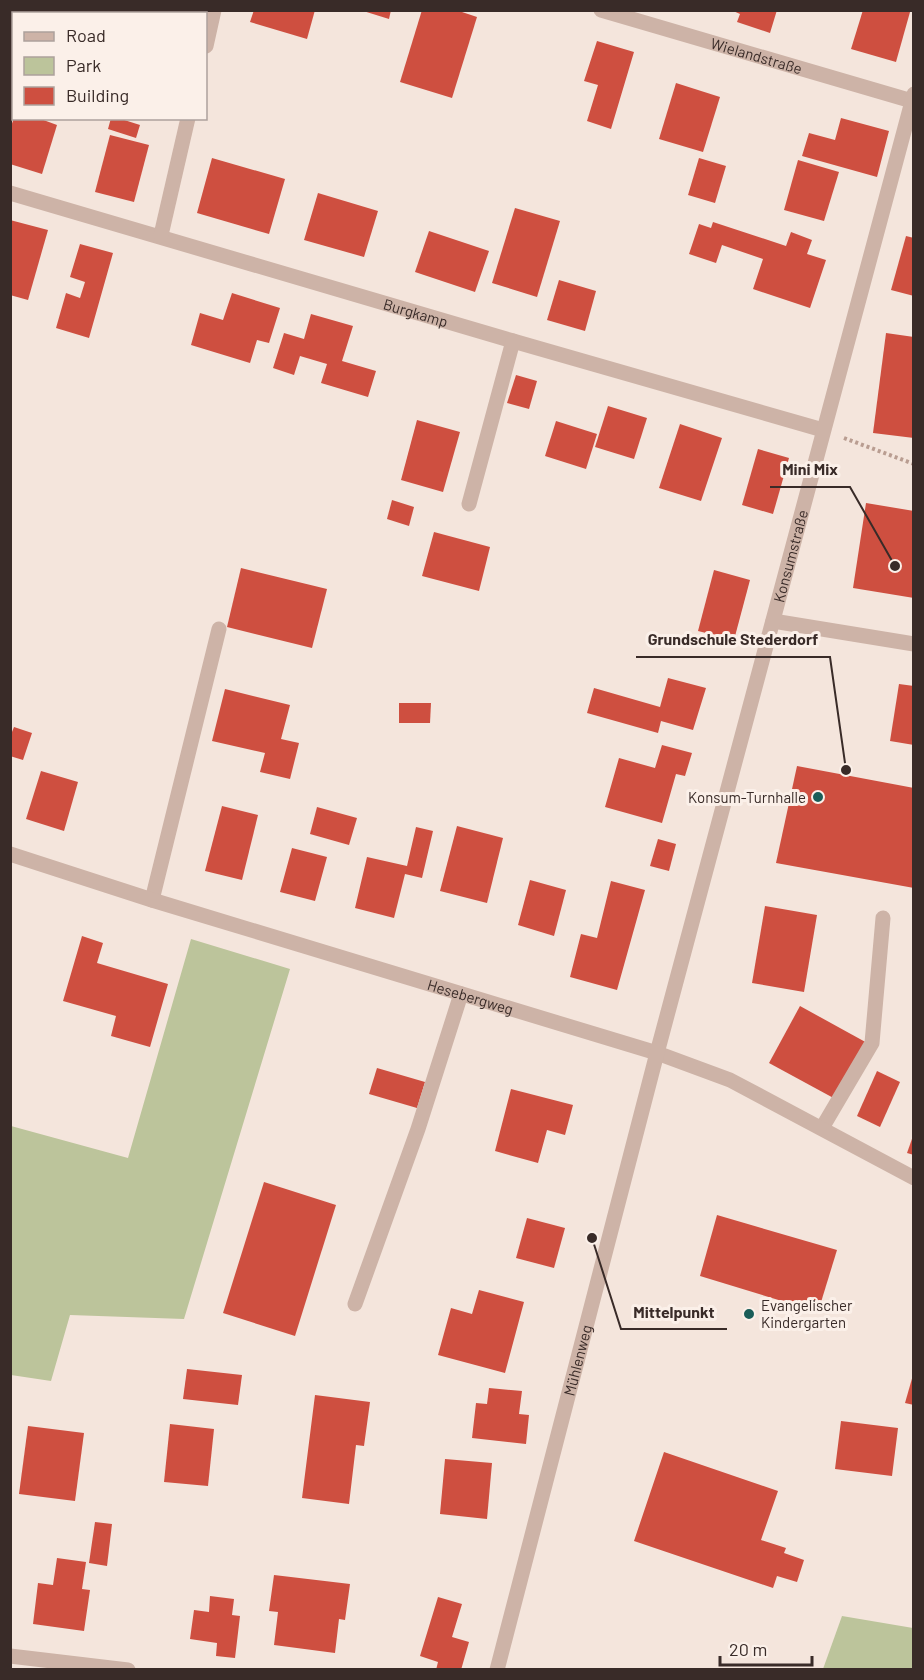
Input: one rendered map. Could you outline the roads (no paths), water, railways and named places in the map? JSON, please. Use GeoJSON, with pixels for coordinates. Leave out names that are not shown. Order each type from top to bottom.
{"type":"FeatureCollection","features":[{"type":"Feature","properties":{"kind":"street"},"geometry":{"type":"LineString","coordinates":[[207,42],[214,10]]}},
{"type":"Feature","properties":{"kind":"street","name":"Wielandstraße"},"geometry":{"type":"LineString","coordinates":[[601,10],[913,98]]}},
{"type":"Feature","properties":{"kind":"street","name":"Konsumstraße"},"geometry":{"type":"LineString","coordinates":[[657,1053],[913,98]]}},
{"type":"Feature","properties":{"kind":"street"},"geometry":{"type":"LineString","coordinates":[[161,236],[189,120]]}},
{"type":"Feature","properties":{"kind":"street","name":"Burgkamp"},"geometry":{"type":"LineString","coordinates":[[10,193],[823,430]]}},
{"type":"Feature","properties":{"kind":"street"},"geometry":{"type":"LineString","coordinates":[[470,504],[513,341]]}},
{"type":"Feature","properties":{"kind":"street"},"geometry":{"type":"LineString","coordinates":[[773,621],[914,644]]}},
{"type":"Feature","properties":{"kind":"street"},"geometry":{"type":"LineString","coordinates":[[152,900],[219,629]]}},
{"type":"Feature","properties":{"kind":"street","name":"Hesebergweg"},"geometry":{"type":"LineString","coordinates":[[10,854],[152,900],[657,1053],[730,1080],[914,1178]]}},
{"type":"Feature","properties":{"kind":"street"},"geometry":{"type":"LineString","coordinates":[[822,1128],[872,1043],[883,918]]}},
{"type":"Feature","properties":{"kind":"street"},"geometry":{"type":"LineString","coordinates":[[355,1304],[418,1129],[461,994]]}},
{"type":"Feature","properties":{"kind":"street","name":"Mühlenweg"},"geometry":{"type":"LineString","coordinates":[[497,1670],[657,1053]]}},
{"type":"Feature","properties":{"kind":"street"},"geometry":{"type":"LineString","coordinates":[[10,1656],[128,1670]]}},
{"type":"Feature","properties":{"kind":"place","name":"Mini Mix"},"geometry":{"type":"Point","coordinates":[895,566]}},
{"type":"Feature","properties":{"kind":"place","name":"Grundschule Stederdorf"},"geometry":{"type":"Point","coordinates":[846,770]}},
{"type":"Feature","properties":{"kind":"place","name":"Konsum-Turnhalle"},"geometry":{"type":"Point","coordinates":[818,797]}},
{"type":"Feature","properties":{"kind":"place","name":"Mittelpunkt"},"geometry":{"type":"Point","coordinates":[592,1238]}},
{"type":"Feature","properties":{"kind":"place","name":"Evangelischer Kindergarten"},"geometry":{"type":"Point","coordinates":[749,1314]}}]}
